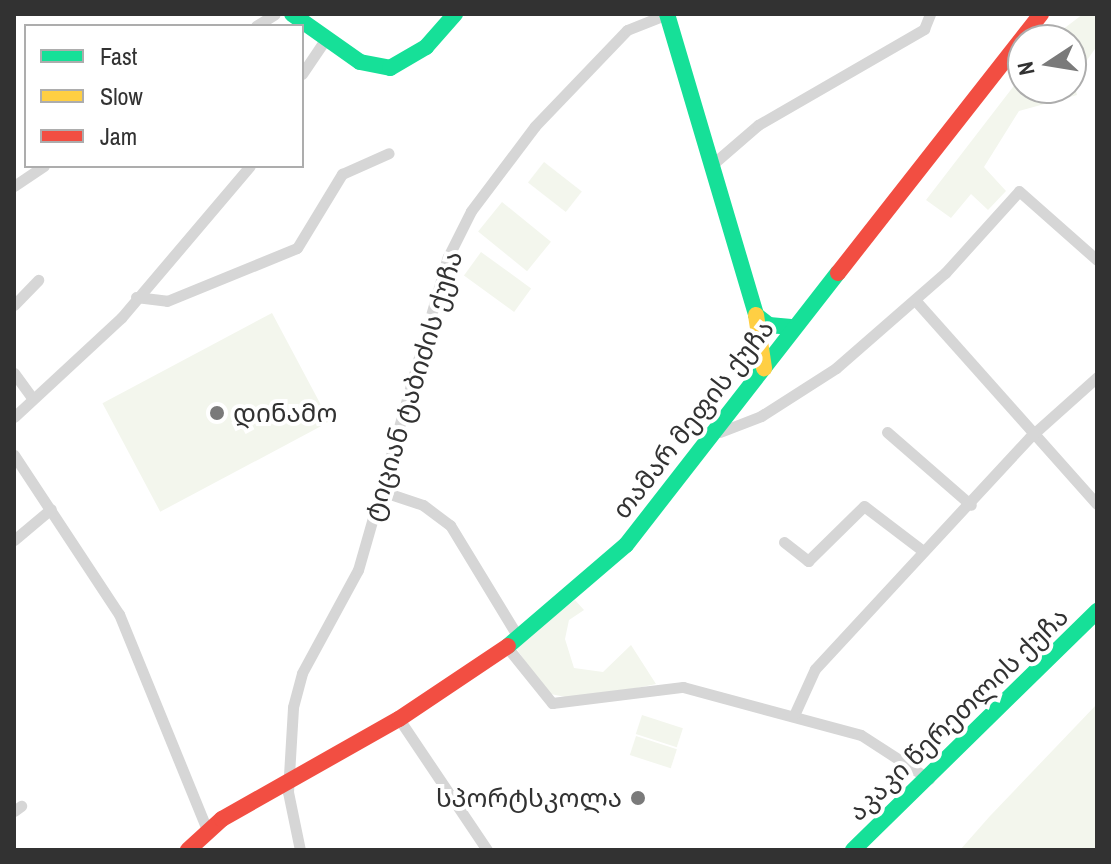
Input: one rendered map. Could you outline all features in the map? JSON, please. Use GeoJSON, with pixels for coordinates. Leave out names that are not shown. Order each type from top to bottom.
{"type":"FeatureCollection","features":[{"type":"Feature","properties":{"kind":"main road"},"geometry":{"type":"LineString","coordinates":[[304,24],[324,41],[360,62],[390,68],[426,47],[455,14]]}},
{"type":"Feature","properties":{"kind":"main road"},"geometry":{"type":"LineString","coordinates":[[667,14],[714,163],[756,315],[764,368]]}},
{"type":"Feature","properties":{"kind":"main road","name":"თამარ მეფის ქუჩა"},"geometry":{"type":"LineString","coordinates":[[188,850],[207,830],[399,719],[512,642],[626,545],[720,432],[794,327],[1041,14]]}},
{"type":"Feature","properties":{"kind":"main road"},"geometry":{"type":"LineString","coordinates":[[756,315],[769,325],[794,327]]}},
{"type":"Feature","properties":{"kind":"main road","name":"აკაკი წერეთლის ქუჩა"},"geometry":{"type":"LineString","coordinates":[[853,850],[929,779],[1097,611]]}},
{"type":"Feature","properties":{"kind":"street","name":"ტიციან ტაბიძის ქუჩა"},"geometry":{"type":"LineString","coordinates":[[300,850],[291,782],[300,679],[358,570],[444,269],[471,211],[535,126],[618,39],[667,14]]}},
{"type":"Feature","properties":{"kind":"street"},"geometry":{"type":"LineString","coordinates":[[714,163],[758,125],[924,29],[930,14]]}},
{"type":"Feature","properties":{"kind":"street"},"geometry":{"type":"LineString","coordinates":[[304,71],[324,41]]}},
{"type":"Feature","properties":{"kind":"street"},"geometry":{"type":"LineString","coordinates":[[136,297],[167,301],[297,248],[342,174],[389,153]]}},
{"type":"Feature","properties":{"kind":"street"},"geometry":{"type":"LineString","coordinates":[[14,186],[41,168]]}},
{"type":"Feature","properties":{"kind":"street"},"geometry":{"type":"LineString","coordinates":[[14,417],[136,297],[248,168]]}},
{"type":"Feature","properties":{"kind":"street"},"geometry":{"type":"LineString","coordinates":[[720,432],[813,384],[915,300],[1019,191],[1097,260]]}},
{"type":"Feature","properties":{"kind":"street"},"geometry":{"type":"LineString","coordinates":[[14,305],[38,280]]}},
{"type":"Feature","properties":{"kind":"street"},"geometry":{"type":"LineString","coordinates":[[915,300],[1030,437],[1097,504]]}},
{"type":"Feature","properties":{"kind":"street"},"geometry":{"type":"LineString","coordinates":[[14,373],[32,398]]}},
{"type":"Feature","properties":{"kind":"street"},"geometry":{"type":"LineString","coordinates":[[795,713],[815,669],[923,551],[971,505],[1030,437],[1097,377]]}},
{"type":"Feature","properties":{"kind":"street"},"geometry":{"type":"LineString","coordinates":[[887,432],[971,505]]}},
{"type":"Feature","properties":{"kind":"street"},"geometry":{"type":"LineString","coordinates":[[14,455],[119,614],[207,830]]}},
{"type":"Feature","properties":{"kind":"street"},"geometry":{"type":"LineString","coordinates":[[381,491],[423,505],[450,525],[512,642],[552,703],[683,687],[795,713],[883,745],[929,779]]}},
{"type":"Feature","properties":{"kind":"street"},"geometry":{"type":"LineString","coordinates":[[784,542],[808,561],[864,506],[923,551]]}},
{"type":"Feature","properties":{"kind":"street"},"geometry":{"type":"LineString","coordinates":[[14,540],[51,509]]}},
{"type":"Feature","properties":{"kind":"street"},"geometry":{"type":"LineString","coordinates":[[399,719],[487,850]]}},
{"type":"Feature","properties":{"kind":"shaded area"},"geometry":{"type":"Polygon","coordinates":[[[1083,14],[1097,14],[1097,46],[1087,60],[1087,24],[1070,24],[1083,14]]]}},
{"type":"Feature","properties":{"kind":"shaded area"},"geometry":{"type":"Polygon","coordinates":[[[1007,95],[1007,104],[1044,104],[1019,111],[984,167],[1006,191],[988,210],[971,194],[951,218],[926,200],[1007,95]]]}},
{"type":"Feature","properties":{"kind":"shaded area"},"geometry":{"type":"Polygon","coordinates":[[[544,162],[582,192],[566,212],[528,182],[544,162]]]}},
{"type":"Feature","properties":{"kind":"shaded area"},"geometry":{"type":"Polygon","coordinates":[[[502,202],[551,242],[527,271],[478,232],[502,202]]]}},
{"type":"Feature","properties":{"kind":"shaded area"},"geometry":{"type":"Polygon","coordinates":[[[481,252],[531,288],[514,312],[464,275],[481,252]]]}},
{"type":"Feature","properties":{"kind":"shaded area","name":"დინამო"},"geometry":{"type":"Polygon","coordinates":[[[272,313],[330,422],[160,512],[102,403],[272,313]]]}},
{"type":"Feature","properties":{"kind":"shaded area"},"geometry":{"type":"Polygon","coordinates":[[[575,600],[584,610],[569,620],[565,639],[574,668],[603,672],[631,645],[656,684],[580,700],[546,693],[515,646],[575,600]]]}},
{"type":"Feature","properties":{"kind":"shaded area"},"geometry":{"type":"Polygon","coordinates":[[[1097,704],[1097,850],[960,850],[990,816],[1097,704]]]}},
{"type":"Feature","properties":{"kind":"shaded area"},"geometry":{"type":"Polygon","coordinates":[[[642,715],[683,728],[677,747],[636,734],[642,715]]]}},
{"type":"Feature","properties":{"kind":"shaded area"},"geometry":{"type":"Polygon","coordinates":[[[636,736],[677,749],[671,768],[630,755],[636,736]]]}},
{"type":"Feature","properties":{"kind":"traffic: fast"},"geometry":{"type":"LineString","coordinates":[[292,14],[360,62],[390,68],[426,47],[455,14]]}},
{"type":"Feature","properties":{"kind":"traffic: fast"},"geometry":{"type":"LineString","coordinates":[[667,14],[756,315],[769,325],[794,327]]}},
{"type":"Feature","properties":{"kind":"traffic: fast"},"geometry":{"type":"LineString","coordinates":[[508,646],[626,545],[838,273]]}},
{"type":"Feature","properties":{"kind":"traffic: fast"},"geometry":{"type":"LineString","coordinates":[[853,850],[1097,611]]}},
{"type":"Feature","properties":{"kind":"traffic: slow"},"geometry":{"type":"LineString","coordinates":[[756,315],[764,368]]}},
{"type":"Feature","properties":{"kind":"traffic: jam"},"geometry":{"type":"LineString","coordinates":[[838,273],[1041,14]]}},
{"type":"Feature","properties":{"kind":"traffic: jam"},"geometry":{"type":"LineString","coordinates":[[188,850],[222,819],[399,719],[508,646]]}},
{"type":"Feature","properties":{"kind":"place","name":"დინამო"},"geometry":{"type":"Point","coordinates":[217,413]}},
{"type":"Feature","properties":{"kind":"place","name":"სპორტსკოლა"},"geometry":{"type":"Point","coordinates":[638,798]}}]}
